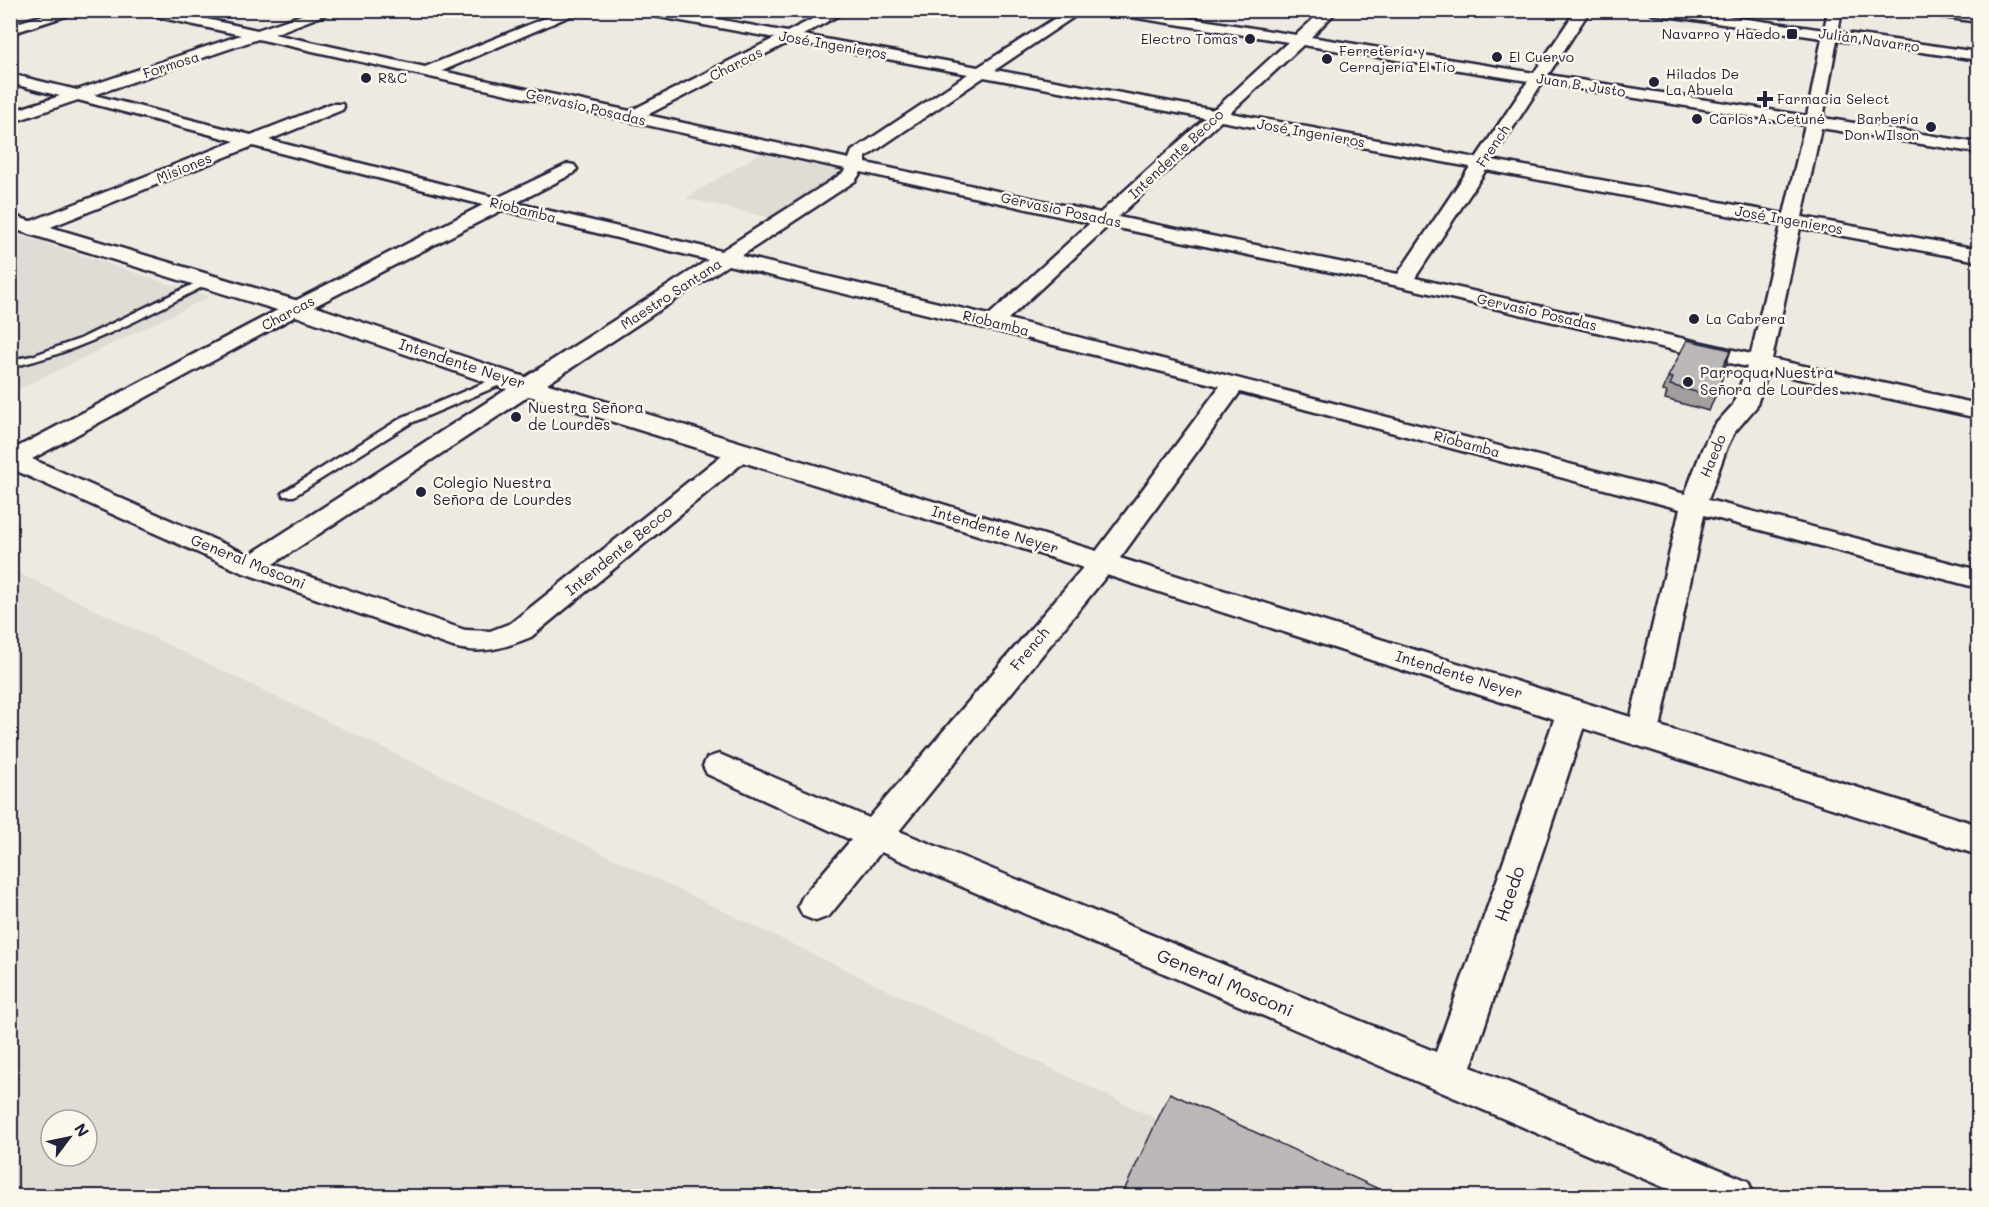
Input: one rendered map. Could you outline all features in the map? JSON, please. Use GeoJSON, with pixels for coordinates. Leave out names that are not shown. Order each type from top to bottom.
{"type":"FeatureCollection","features":[{"type":"Feature","properties":{"kind":"street"},"geometry":{"type":"LineString","coordinates":[[10,30],[78,10]]}},
{"type":"Feature","properties":{"kind":"street","name":"Gervasio Posadas"},"geometry":{"type":"LineString","coordinates":[[144,10],[1104,220],[1403,281],[1978,411]]}},
{"type":"Feature","properties":{"kind":"street","name":"Formosa"},"geometry":{"type":"LineString","coordinates":[[10,118],[331,10]]}},
{"type":"Feature","properties":{"kind":"street"},"geometry":{"type":"LineString","coordinates":[[428,71],[578,10]]}},
{"type":"Feature","properties":{"kind":"street","name":"José Ingenieros"},"geometry":{"type":"LineString","coordinates":[[644,10],[1978,255]]}},
{"type":"Feature","properties":{"kind":"street","name":"Charcas"},"geometry":{"type":"LineString","coordinates":[[631,117],[842,10]]}},
{"type":"Feature","properties":{"kind":"street","name":"Maestro Santana"},"geometry":{"type":"LineString","coordinates":[[251,566],[515,382],[725,259],[849,177],[857,165],[858,155],[1078,10]]}},
{"type":"Feature","properties":{"kind":"street","name":"Juan B. Justo"},"geometry":{"type":"LineString","coordinates":[[1112,10],[1978,148]]}},
{"type":"Feature","properties":{"kind":"street","name":"Intendente Becco"},"geometry":{"type":"LineString","coordinates":[[993,322],[1332,10]]}},
{"type":"Feature","properties":{"kind":"street","name":"French"},"geometry":{"type":"LineString","coordinates":[[1403,281],[1583,10]]}},
{"type":"Feature","properties":{"kind":"street","name":"Julián Navarro"},"geometry":{"type":"LineString","coordinates":[[1652,10],[1978,56]]}},
{"type":"Feature","properties":{"kind":"street","name":"Haedo"},"geometry":{"type":"LineString","coordinates":[[1643,734],[1694,503],[1715,447],[1723,431],[1744,407],[1760,363],[1814,122],[1835,10]]}},
{"type":"Feature","properties":{"kind":"street"},"geometry":{"type":"LineString","coordinates":[[1922,10],[1978,18]]}},
{"type":"Feature","properties":{"kind":"street","name":"Riobamba"},"geometry":{"type":"LineString","coordinates":[[10,78],[499,204],[993,322],[1234,383],[1978,579]]}},
{"type":"Feature","properties":{"kind":"street","name":"Misiones"},"geometry":{"type":"LineString","coordinates":[[21,225],[252,141],[336,107]]}},
{"type":"Feature","properties":{"kind":"street","name":"Charcas"},"geometry":{"type":"LineString","coordinates":[[11,460],[296,308],[568,169]]}},
{"type":"Feature","properties":{"kind":"street","name":"Intendente Neyer"},"geometry":{"type":"LineString","coordinates":[[21,225],[296,308],[515,382],[1102,563],[1978,840]]}},
{"type":"Feature","properties":{"kind":"street","name":"French"},"geometry":{"type":"LineString","coordinates":[[816,906],[1102,563],[1234,383]]}},
{"type":"Feature","properties":{"kind":"street","name":"Intendente Becco"},"geometry":{"type":"LineString","coordinates":[[493,641],[521,630],[741,452]]}},
{"type":"Feature","properties":{"kind":"street","name":"General Mosconi"},"geometry":{"type":"LineString","coordinates":[[11,460],[251,566],[463,640],[493,641]]}},
{"type":"Feature","properties":{"kind":"street","name":"Haedo"},"geometry":{"type":"LineString","coordinates":[[1447,1077],[1573,711]]}},
{"type":"Feature","properties":{"kind":"street","name":"General Mosconi"},"geometry":{"type":"LineString","coordinates":[[719,766],[874,836],[1733,1197]]}},
{"type":"Feature","properties":{"kind":"lane"},"geometry":{"type":"LineString","coordinates":[[13,365],[44,357],[80,342],[206,281]]}},
{"type":"Feature","properties":{"kind":"lane"},"geometry":{"type":"LineString","coordinates":[[289,494],[407,420],[515,382]]}},
{"type":"Feature","properties":{"kind":"shaded area"},"geometry":{"type":"Polygon","coordinates":[[[761,153],[846,172],[775,219],[686,198],[761,153]]]}},
{"type":"Feature","properties":{"kind":"shaded area"},"geometry":{"type":"Polygon","coordinates":[[[11,232],[209,297],[11,393],[11,232]]]}},
{"type":"Feature","properties":{"kind":"shaded area"},"geometry":{"type":"Polygon","coordinates":[[[10,569],[1165,1123],[1323,1196],[11,1196],[10,569]]]}},
{"type":"Feature","properties":{"kind":"building","name":"Parroqua Nuestra Señora de Lourdes"},"geometry":{"type":"Polygon","coordinates":[[[1687,340],[1731,350],[1720,372],[1724,373],[1715,397],[1670,385],[1673,378],[1668,377],[1687,340]]]}},
{"type":"Feature","properties":{"kind":"building"},"geometry":{"type":"Polygon","coordinates":[[[1170,1093],[1396,1197],[1121,1197],[1170,1093]]]}},
{"type":"Feature","properties":{"kind":"place","name":"Navarro y Haedo"},"geometry":{"type":"Point","coordinates":[1792,34]}},
{"type":"Feature","properties":{"kind":"place","name":"Electro Tomas"},"geometry":{"type":"Point","coordinates":[1250,39]}},
{"type":"Feature","properties":{"kind":"place","name":"El Cuervo"},"geometry":{"type":"Point","coordinates":[1497,57]}},
{"type":"Feature","properties":{"kind":"place","name":"Ferretería y Cerrajería El Tío"},"geometry":{"type":"Point","coordinates":[1327,59]}},
{"type":"Feature","properties":{"kind":"place","name":"R&C"},"geometry":{"type":"Point","coordinates":[366,78]}},
{"type":"Feature","properties":{"kind":"place","name":"Hilados De La Abuela"},"geometry":{"type":"Point","coordinates":[1654,82]}},
{"type":"Feature","properties":{"kind":"place","name":"Farmacia Select"},"geometry":{"type":"Point","coordinates":[1765,99]}},
{"type":"Feature","properties":{"kind":"place","name":"Carlos A. Cetuné"},"geometry":{"type":"Point","coordinates":[1697,119]}},
{"type":"Feature","properties":{"kind":"place","name":"Barbería Don WIlson"},"geometry":{"type":"Point","coordinates":[1931,127]}},
{"type":"Feature","properties":{"kind":"place","name":"La Cabrera"},"geometry":{"type":"Point","coordinates":[1694,319]}},
{"type":"Feature","properties":{"kind":"place","name":"Parroqua Nuestra Señora de Lourdes"},"geometry":{"type":"Point","coordinates":[1688,382]}},
{"type":"Feature","properties":{"kind":"place","name":"Nuestra Señora de Lourdes"},"geometry":{"type":"Point","coordinates":[516,417]}},
{"type":"Feature","properties":{"kind":"place","name":"Colegio Nuestra Señora de Lourdes"},"geometry":{"type":"Point","coordinates":[421,492]}}]}
